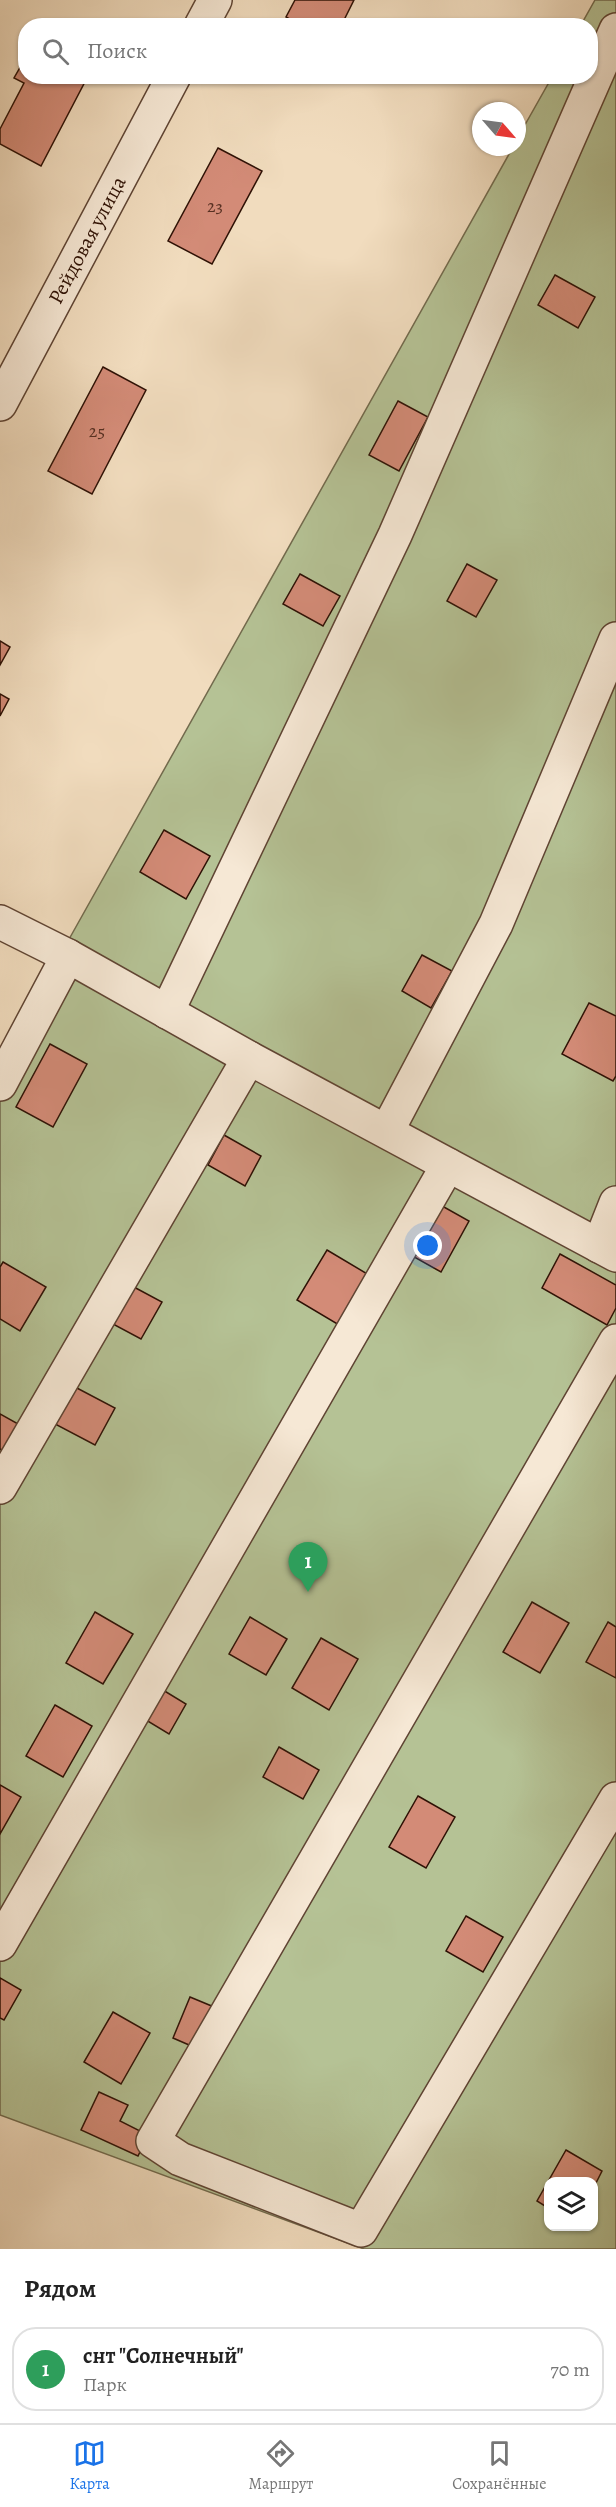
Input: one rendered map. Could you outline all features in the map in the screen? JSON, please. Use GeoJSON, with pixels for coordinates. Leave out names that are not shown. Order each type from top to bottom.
{"type":"FeatureCollection","features":[{"type":"Feature","properties":{"kind":"street"},"geometry":{"type":"LineString","coordinates":[[205,18],[214,0]]}},
{"type":"Feature","properties":{"kind":"street"},"geometry":{"type":"LineString","coordinates":[[598,71],[616,30]]}},
{"type":"Feature","properties":{"kind":"street","name":"Рейдовая улица"},"geometry":{"type":"LineString","coordinates":[[0,404],[170,84]]}},
{"type":"Feature","properties":{"kind":"street"},"geometry":{"type":"LineString","coordinates":[[167,1012],[395,535],[592,84]]}},
{"type":"Feature","properties":{"kind":"street"},"geometry":{"type":"LineString","coordinates":[[387,1131],[496,924],[616,639]]}},
{"type":"Feature","properties":{"kind":"street"},"geometry":{"type":"LineString","coordinates":[[0,922],[68,956],[249,1058],[607,1250],[616,1203]]}},
{"type":"Feature","properties":{"kind":"street"},"geometry":{"type":"LineString","coordinates":[[0,1084],[68,956]]}},
{"type":"Feature","properties":{"kind":"street"},"geometry":{"type":"LineString","coordinates":[[0,1487],[249,1058]]}},
{"type":"Feature","properties":{"kind":"street"},"geometry":{"type":"LineString","coordinates":[[0,1944],[447,1166]]}},
{"type":"Feature","properties":{"kind":"street"},"geometry":{"type":"LineString","coordinates":[[616,1341],[153,2141],[180,2158],[361,2230],[616,1799]]}},
{"type":"Feature","properties":{"kind":"green space"},"geometry":{"type":"Polygon","coordinates":[[[595,0],[616,0],[616,2249],[364,2249],[0,2115],[0,1069],[54,966],[508,156],[526,156],[526,123],[548,84],[598,84],[598,18],[585,18],[595,0]]]}},
{"type":"Feature","properties":{"kind":"building"},"geometry":{"type":"Polygon","coordinates":[[[295,0],[354,0],[345,18],[286,17],[295,0]]]}},
{"type":"Feature","properties":{"kind":"building"},"geometry":{"type":"Polygon","coordinates":[[[23,84],[84,84],[41,166],[0,144],[0,129],[23,84]]]}},
{"type":"Feature","properties":{"kind":"building"},"geometry":{"type":"Polygon","coordinates":[[[218,148],[262,171],[212,264],[168,241],[218,148]]]}},
{"type":"Feature","properties":{"kind":"building"},"geometry":{"type":"Polygon","coordinates":[[[555,275],[595,297],[578,328],[538,305],[555,275]]]}},
{"type":"Feature","properties":{"kind":"building"},"geometry":{"type":"Polygon","coordinates":[[[103,367],[146,390],[92,494],[48,471],[103,367]]]}},
{"type":"Feature","properties":{"kind":"building"},"geometry":{"type":"Polygon","coordinates":[[[398,401],[428,417],[399,471],[369,455],[398,401]]]}},
{"type":"Feature","properties":{"kind":"building"},"geometry":{"type":"Polygon","coordinates":[[[467,564],[497,580],[476,617],[447,601],[467,564]]]}},
{"type":"Feature","properties":{"kind":"building"},"geometry":{"type":"Polygon","coordinates":[[[300,574],[340,596],[323,626],[283,604],[300,574]]]}},
{"type":"Feature","properties":{"kind":"building"},"geometry":{"type":"Polygon","coordinates":[[[0,641],[10,647],[0,665],[0,641]]]}},
{"type":"Feature","properties":{"kind":"building"},"geometry":{"type":"Polygon","coordinates":[[[0,694],[9,699],[0,716],[0,694]]]}},
{"type":"Feature","properties":{"kind":"building"},"geometry":{"type":"Polygon","coordinates":[[[164,830],[210,856],[186,899],[140,872],[164,830]]]}},
{"type":"Feature","properties":{"kind":"building"},"geometry":{"type":"Polygon","coordinates":[[[422,955],[452,971],[431,1008],[402,991],[422,955]]]}},
{"type":"Feature","properties":{"kind":"building"},"geometry":{"type":"Polygon","coordinates":[[[589,1003],[616,1016],[616,1076],[613,1081],[562,1054],[589,1003]]]}},
{"type":"Feature","properties":{"kind":"building"},"geometry":{"type":"Polygon","coordinates":[[[50,1044],[87,1064],[53,1127],[16,1107],[50,1044]]]}},
{"type":"Feature","properties":{"kind":"building"},"geometry":{"type":"Polygon","coordinates":[[[224,1135],[261,1156],[245,1186],[208,1165],[224,1135]]]}},
{"type":"Feature","properties":{"kind":"building"},"geometry":{"type":"Polygon","coordinates":[[[435,1202],[469,1221],[441,1272],[407,1253],[435,1202]]]}},
{"type":"Feature","properties":{"kind":"building"},"geometry":{"type":"Polygon","coordinates":[[[327,1250],[369,1275],[339,1325],[297,1300],[327,1250]]]}},
{"type":"Feature","properties":{"kind":"building"},"geometry":{"type":"Polygon","coordinates":[[[560,1254],[616,1285],[616,1308],[607,1325],[542,1288],[560,1254]]]}},
{"type":"Feature","properties":{"kind":"building"},"geometry":{"type":"Polygon","coordinates":[[[3,1262],[46,1287],[20,1331],[0,1319],[0,1267],[3,1262]]]}},
{"type":"Feature","properties":{"kind":"building"},"geometry":{"type":"Polygon","coordinates":[[[132,1286],[162,1302],[141,1339],[111,1323],[132,1286]]]}},
{"type":"Feature","properties":{"kind":"building"},"geometry":{"type":"Polygon","coordinates":[[[75,1387],[115,1408],[95,1445],[55,1424],[75,1387]]]}},
{"type":"Feature","properties":{"kind":"building"},"geometry":{"type":"Polygon","coordinates":[[[0,1414],[20,1425],[6,1452],[0,1449],[0,1414]]]}},
{"type":"Feature","properties":{"kind":"building"},"geometry":{"type":"Polygon","coordinates":[[[532,1602],[569,1623],[540,1673],[503,1652],[532,1602]]]}},
{"type":"Feature","properties":{"kind":"building"},"geometry":{"type":"Polygon","coordinates":[[[95,1612],[133,1634],[103,1684],[66,1663],[95,1612]]]}},
{"type":"Feature","properties":{"kind":"building"},"geometry":{"type":"Polygon","coordinates":[[[250,1617],[287,1639],[266,1675],[229,1654],[250,1617]]]}},
{"type":"Feature","properties":{"kind":"building"},"geometry":{"type":"Polygon","coordinates":[[[608,1622],[616,1627],[616,1678],[586,1662],[608,1622]]]}},
{"type":"Feature","properties":{"kind":"building"},"geometry":{"type":"Polygon","coordinates":[[[321,1638],[358,1659],[329,1710],[292,1688],[321,1638]]]}},
{"type":"Feature","properties":{"kind":"building"},"geometry":{"type":"Polygon","coordinates":[[[158,1687],[186,1704],[169,1734],[141,1717],[158,1687]]]}},
{"type":"Feature","properties":{"kind":"building"},"geometry":{"type":"Polygon","coordinates":[[[55,1705],[92,1726],[63,1777],[26,1756],[55,1705]]]}},
{"type":"Feature","properties":{"kind":"building"},"geometry":{"type":"Polygon","coordinates":[[[279,1747],[319,1770],[303,1799],[263,1777],[279,1747]]]}},
{"type":"Feature","properties":{"kind":"building"},"geometry":{"type":"Polygon","coordinates":[[[0,1785],[21,1797],[0,1834],[0,1785]]]}},
{"type":"Feature","properties":{"kind":"building"},"geometry":{"type":"Polygon","coordinates":[[[418,1796],[455,1817],[426,1868],[389,1847],[418,1796]]]}},
{"type":"Feature","properties":{"kind":"building"},"geometry":{"type":"Polygon","coordinates":[[[466,1916],[503,1937],[483,1972],[446,1951],[466,1916]]]}},
{"type":"Feature","properties":{"kind":"building"},"geometry":{"type":"Polygon","coordinates":[[[0,1978],[21,1990],[4,2020],[0,2018],[0,1978]]]}},
{"type":"Feature","properties":{"kind":"building"},"geometry":{"type":"Polygon","coordinates":[[[190,1997],[214,2007],[196,2048],[173,2038],[190,1997]]]}},
{"type":"Feature","properties":{"kind":"building"},"geometry":{"type":"Polygon","coordinates":[[[113,2012],[150,2033],[121,2084],[84,2062],[113,2012]]]}},
{"type":"Feature","properties":{"kind":"building"},"geometry":{"type":"Polygon","coordinates":[[[99,2092],[128,2105],[120,2121],[148,2135],[138,2156],[81,2130],[99,2092]]]}},
{"type":"Feature","properties":{"kind":"building"},"geometry":{"type":"Polygon","coordinates":[[[566,2150],[602,2171],[598,2179],[598,2177],[551,2177],[566,2150]]]}},
{"type":"Feature","properties":{"kind":"building"},"geometry":{"type":"Polygon","coordinates":[[[544,2189],[544,2205],[537,2201],[544,2189]]]}},
{"type":"Feature","properties":{"kind":"place","name":"снт \"Солнечный\""},"geometry":{"type":"Point","coordinates":[308,1592]}}]}
